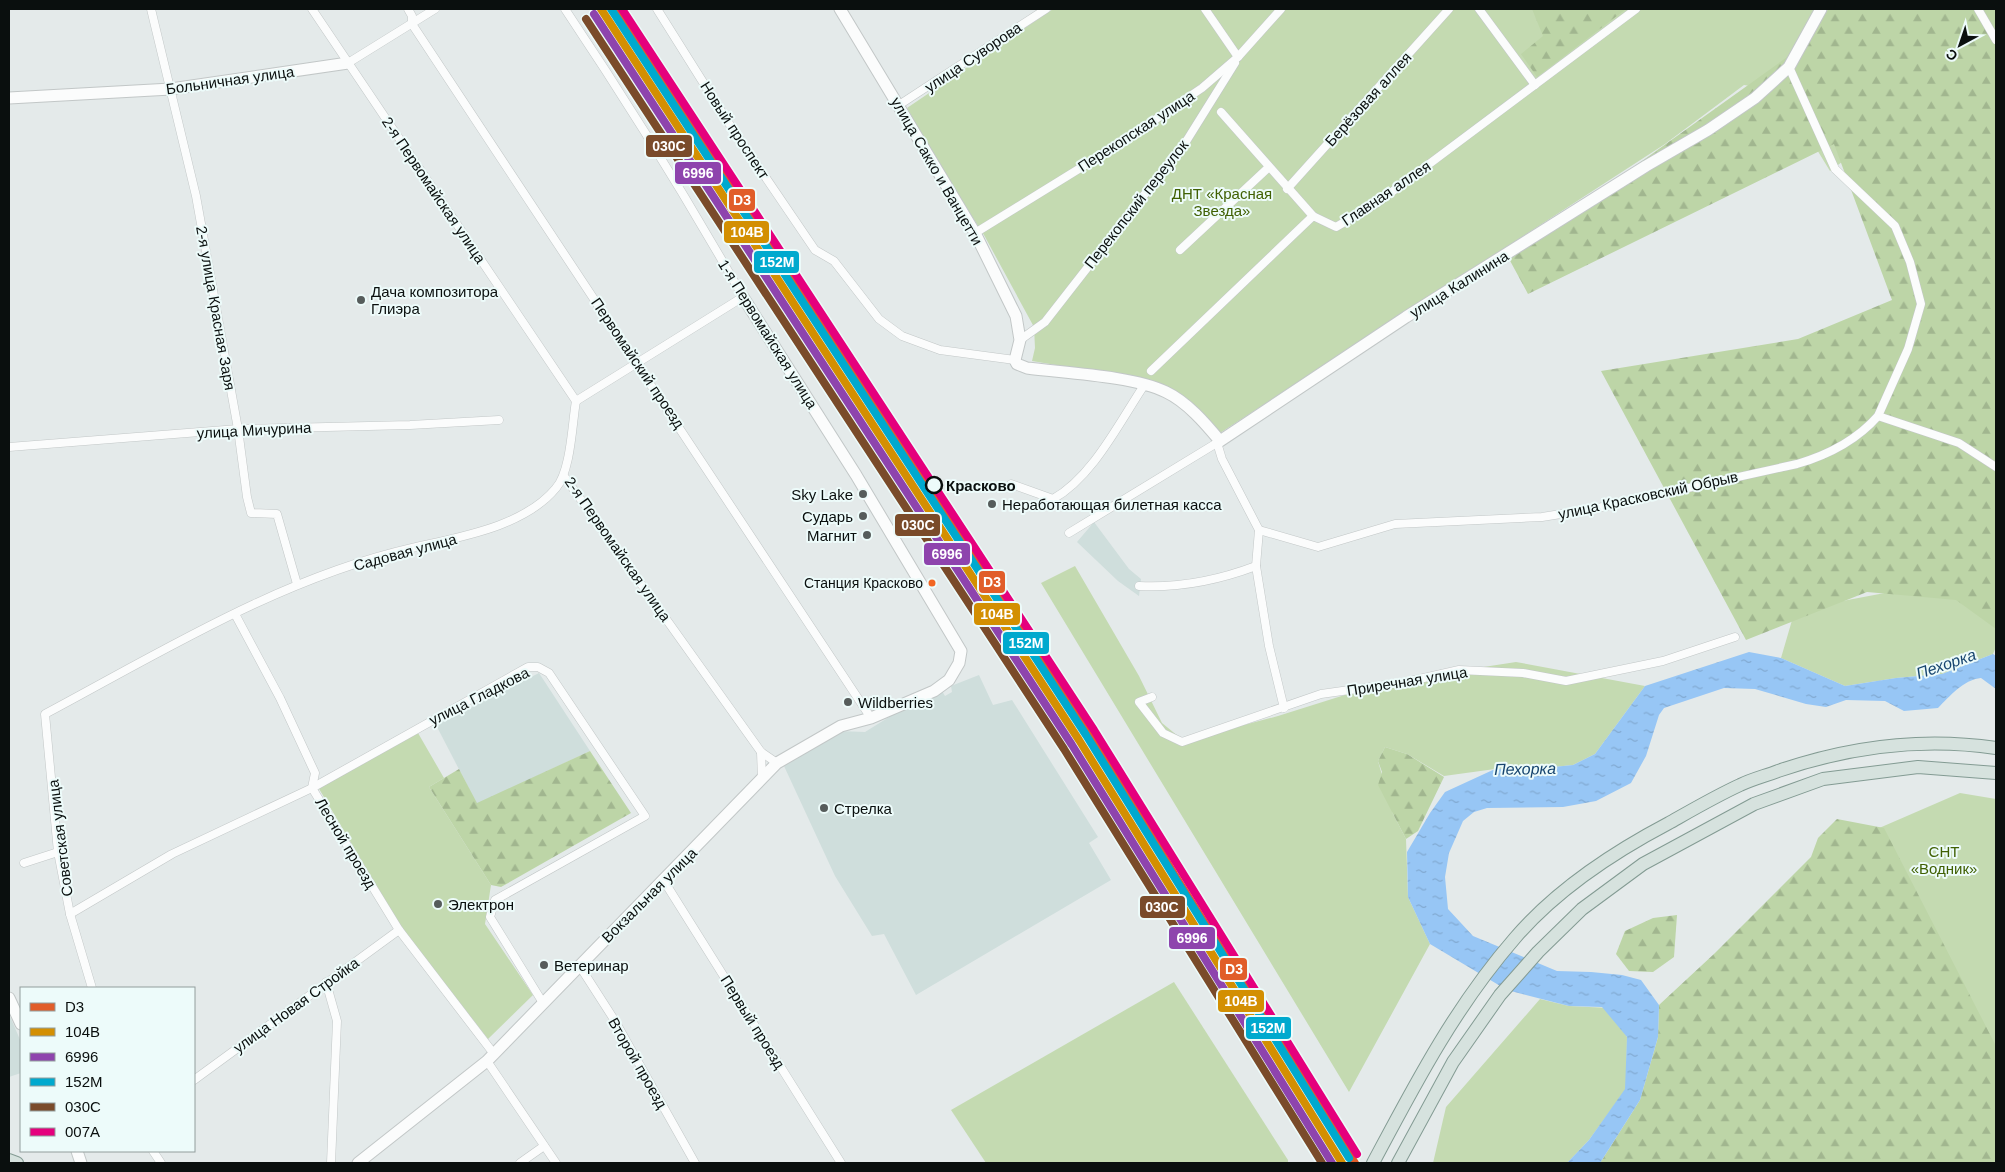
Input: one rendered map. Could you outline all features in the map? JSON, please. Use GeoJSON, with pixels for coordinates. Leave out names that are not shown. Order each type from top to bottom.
{"type":"FeatureCollection","features":[{"type":"Feature","properties":{"kind":"main road"},"geometry":{"type":"LineString","coordinates":[[1373,1163],[1435,1047],[1482,979],[1516,937],[1568,886],[1634,841],[1742,784],[1814,759],[1897,744],[1966,743],[1996,748]]}},
{"type":"Feature","properties":{"kind":"main road"},"geometry":{"type":"LineString","coordinates":[[1398,1163],[1453,1062],[1500,995],[1538,952],[1582,909],[1643,864],[1754,804],[1823,779],[1918,767],[1996,773]]}},
{"type":"Feature","properties":{"kind":"main road"},"geometry":{"type":"LineString","coordinates":[[9,1160],[17,1163]]}},
{"type":"Feature","properties":{"kind":"street","name":"2-я улица Красная Заря"},"geometry":{"type":"LineString","coordinates":[[151,9],[196,196],[238,429],[247,497],[251,513],[277,514],[297,584]]}},
{"type":"Feature","properties":{"kind":"street","name":"2-я Первомайская улица"},"geometry":{"type":"LineString","coordinates":[[312,9],[326,27],[348,63],[576,401],[564,476],[760,752],[777,763]]}},
{"type":"Feature","properties":{"kind":"street","name":"Первомайский проезд"},"geometry":{"type":"LineString","coordinates":[[408,9],[412,16],[412,24],[871,718]]}},
{"type":"Feature","properties":{"kind":"street","name":"Больничная улица"},"geometry":{"type":"LineString","coordinates":[[9,98],[170,89],[348,63],[434,9]]}},
{"type":"Feature","properties":{"kind":"street","name":"1-я Первомайская улица"},"geometry":{"type":"LineString","coordinates":[[565,9],[627,103],[696,214],[742,297],[856,475],[961,652],[959,663]]}},
{"type":"Feature","properties":{"kind":"street","name":"Новый проспект"},"geometry":{"type":"LineString","coordinates":[[657,9],[728,122],[815,250],[834,261],[879,319],[902,336],[940,350],[1015,360]]}},
{"type":"Feature","properties":{"kind":"street","name":"улица Сакко и Ванцетти"},"geometry":{"type":"LineString","coordinates":[[840,9],[974,233],[1016,316],[1020,340]]}},
{"type":"Feature","properties":{"kind":"street","name":"улица Суворова"},"geometry":{"type":"LineString","coordinates":[[899,105],[1032,12],[1046,9]]}},
{"type":"Feature","properties":{"kind":"street"},"geometry":{"type":"LineString","coordinates":[[1205,9],[1238,57]]}},
{"type":"Feature","properties":{"kind":"street","name":"Перекопская улица"},"geometry":{"type":"LineString","coordinates":[[974,233],[1132,135],[1202,88],[1238,57],[1281,9]]}},
{"type":"Feature","properties":{"kind":"street","name":"Берёзовая аллея"},"geometry":{"type":"LineString","coordinates":[[1287,189],[1450,9]]}},
{"type":"Feature","properties":{"kind":"street"},"geometry":{"type":"LineString","coordinates":[[1479,9],[1535,85]]}},
{"type":"Feature","properties":{"kind":"street","name":"Главная аллея"},"geometry":{"type":"LineString","coordinates":[[1313,216],[1336,227],[1369,208],[1636,9]]}},
{"type":"Feature","properties":{"kind":"street","name":"улица Калинина"},"geometry":{"type":"LineString","coordinates":[[1069,534],[1220,441],[1406,317],[1646,166],[1708,130],[1755,98],[1789,67],[1822,9]]}},
{"type":"Feature","properties":{"kind":"street"},"geometry":{"type":"LineString","coordinates":[[1978,9],[1996,40]]}},
{"type":"Feature","properties":{"kind":"street","name":"Перекопский переулок"},"geometry":{"type":"LineString","coordinates":[[1020,340],[1044,322],[1187,140],[1238,57]]}},
{"type":"Feature","properties":{"kind":"street","name":"улица Красковский Обрыв"},"geometry":{"type":"LineString","coordinates":[[1260,530],[1318,547],[1395,524],[1542,517],[1598,508],[1797,464],[1824,456],[1851,440],[1878,416],[1908,349],[1921,304],[1910,262],[1895,226],[1835,169],[1789,67]]}},
{"type":"Feature","properties":{"kind":"street"},"geometry":{"type":"LineString","coordinates":[[1151,371],[1313,216],[1287,189],[1221,112]]}},
{"type":"Feature","properties":{"kind":"street"},"geometry":{"type":"LineString","coordinates":[[1180,250],[1269,167]]}},
{"type":"Feature","properties":{"kind":"street"},"geometry":{"type":"LineString","coordinates":[[576,401],[638,364],[742,297]]}},
{"type":"Feature","properties":{"kind":"street"},"geometry":{"type":"LineString","coordinates":[[1020,340],[1015,360],[1018,364],[1028,368],[1145,384],[1168,392],[1206,424],[1220,441],[1218,446],[1222,459],[1260,530],[1256,566],[1269,646],[1284,708]]}},
{"type":"Feature","properties":{"kind":"street"},"geometry":{"type":"LineString","coordinates":[[1011,484],[1053,499],[1060,495],[1088,469],[1145,384]]}},
{"type":"Feature","properties":{"kind":"street"},"geometry":{"type":"LineString","coordinates":[[1878,416],[1959,443],[1996,467]]}},
{"type":"Feature","properties":{"kind":"street","name":"улица Мичурина"},"geometry":{"type":"LineString","coordinates":[[9,447],[238,429],[410,425],[499,420]]}},
{"type":"Feature","properties":{"kind":"street","name":"Садовая улица"},"geometry":{"type":"LineString","coordinates":[[45,714],[235,614],[297,584],[390,553],[493,528],[528,511],[556,488],[564,476]]}},
{"type":"Feature","properties":{"kind":"street"},"geometry":{"type":"LineString","coordinates":[[1140,586],[1157,587],[1212,579],[1256,566]]}},
{"type":"Feature","properties":{"kind":"street","name":"Лесной проезд"},"geometry":{"type":"LineString","coordinates":[[235,614],[280,698],[315,773],[312,788],[398,930],[490,1057],[556,1163]]}},
{"type":"Feature","properties":{"kind":"street","name":"Приречная улица"},"geometry":{"type":"LineString","coordinates":[[1152,697],[1140,702],[1163,733],[1182,742],[1321,694],[1406,682],[1459,670],[1523,673],[1566,681],[1663,661],[1735,638]]}},
{"type":"Feature","properties":{"kind":"street","name":"Вокзальная улица"},"geometry":{"type":"LineString","coordinates":[[358,1163],[490,1057],[664,881],[777,763],[841,726],[871,718],[934,691],[949,680],[959,663]]}},
{"type":"Feature","properties":{"kind":"street","name":"улица Гладкова"},"geometry":{"type":"LineString","coordinates":[[70,914],[172,854],[312,788],[528,667],[538,667],[549,673],[644,816],[495,900],[490,917],[544,1003]]}},
{"type":"Feature","properties":{"kind":"street","name":"Советская улица"},"geometry":{"type":"LineString","coordinates":[[45,714],[58,852],[70,914],[92,987]]}},
{"type":"Feature","properties":{"kind":"street"},"geometry":{"type":"LineString","coordinates":[[760,752],[762,779]]}},
{"type":"Feature","properties":{"kind":"street"},"geometry":{"type":"LineString","coordinates":[[24,863],[58,852]]}},
{"type":"Feature","properties":{"kind":"street","name":"Первый проезд"},"geometry":{"type":"LineString","coordinates":[[664,881],[841,1163]]}},
{"type":"Feature","properties":{"kind":"street","name":"улица Новая Стройка"},"geometry":{"type":"LineString","coordinates":[[195,1079],[398,930]]}},
{"type":"Feature","properties":{"kind":"street","name":"Второй проезд"},"geometry":{"type":"LineString","coordinates":[[579,965],[615,1021],[695,1163]]}},
{"type":"Feature","properties":{"kind":"street"},"geometry":{"type":"LineString","coordinates":[[326,982],[337,1021],[331,1163]]}},
{"type":"Feature","properties":{"kind":"street"},"geometry":{"type":"LineString","coordinates":[[9,998],[20,1022]]}},
{"type":"Feature","properties":{"kind":"street"},"geometry":{"type":"LineString","coordinates":[[520,1163],[544,1146]]}},
{"type":"Feature","properties":{"kind":"street"},"geometry":{"type":"LineString","coordinates":[[154,1152],[161,1163]]}},
{"type":"Feature","properties":{"kind":"shaded area"},"geometry":{"type":"Polygon","coordinates":[[[1094,522],[1129,569],[1141,579],[1139,596],[1118,581],[1077,542],[1094,522]]]}},
{"type":"Feature","properties":{"kind":"shaded area"},"geometry":{"type":"Polygon","coordinates":[[[539,673],[590,751],[477,804],[436,725],[539,673]]]}},
{"type":"Feature","properties":{"kind":"shaded area"},"geometry":{"type":"Polygon","coordinates":[[[979,675],[993,705],[1012,700],[1098,837],[1089,843],[1111,880],[916,995],[884,934],[872,936],[835,876],[784,766],[838,731],[865,732],[902,709],[942,691],[945,696],[952,692],[951,686],[979,675]]]}},
{"type":"Feature","properties":{"kind":"shaded area"},"geometry":{"type":"Polygon","coordinates":[[[9,1014],[20,1040],[20,1073],[9,1077],[9,1014]]]}},
{"type":"Feature","properties":{"kind":"green space","name":"ДНТ «Красная Звезда»"},"geometry":{"type":"Polygon","coordinates":[[[1053,9],[1996,9],[1996,46],[1830,171],[1781,91],[1744,85],[1665,144],[1220,433],[1206,417],[1181,396],[1152,381],[1032,361],[1035,348],[1034,327],[984,235],[935,159],[907,108],[1053,9]]]}},
{"type":"Feature","properties":{"kind":"green space"},"geometry":{"type":"Polygon","coordinates":[[[1532,9],[1626,9],[1537,77],[1521,54],[1543,36],[1532,9]]]}},
{"type":"Feature","properties":{"kind":"green space"},"geometry":{"type":"Polygon","coordinates":[[[1829,9],[1996,9],[1996,629],[1956,600],[1867,592],[1746,640],[1601,371],[1798,339],[1892,300],[1834,144],[1528,294],[1508,257],[1797,50],[1829,9]]]}},
{"type":"Feature","properties":{"kind":"green space"},"geometry":{"type":"Polygon","coordinates":[[[1075,566],[1139,676],[1162,723],[1184,741],[1278,716],[1386,682],[1516,662],[1645,686],[1595,754],[1573,765],[1495,769],[1444,776],[1407,754],[1385,747],[1378,761],[1393,814],[1406,839],[1408,897],[1430,944],[1349,1092],[1041,583],[1075,566]]]}},
{"type":"Feature","properties":{"kind":"green space"},"geometry":{"type":"Polygon","coordinates":[[[1948,581],[1996,628],[1996,647],[1993,654],[1942,674],[1896,678],[1845,686],[1781,658],[1795,610],[1948,581]]]}},
{"type":"Feature","properties":{"kind":"green space","name":"Электрон"},"geometry":{"type":"Polygon","coordinates":[[[418,733],[444,778],[429,787],[491,885],[485,924],[533,995],[488,1039],[401,927],[318,787],[418,733]]]}},
{"type":"Feature","properties":{"kind":"green space"},"geometry":{"type":"Polygon","coordinates":[[[1385,747],[1407,754],[1444,777],[1418,831],[1406,839],[1378,785],[1382,772],[1378,761],[1385,747]]]}},
{"type":"Feature","properties":{"kind":"green space"},"geometry":{"type":"Polygon","coordinates":[[[590,751],[631,813],[501,887],[491,885],[429,787],[459,769],[477,803],[590,751]]]}},
{"type":"Feature","properties":{"kind":"green space","name":"СНТ «Водник»"},"geometry":{"type":"Polygon","coordinates":[[[1960,793],[1996,799],[1996,1066],[1870,832],[1960,793]]]}},
{"type":"Feature","properties":{"kind":"green space"},"geometry":{"type":"Polygon","coordinates":[[[1837,819],[1884,828],[1996,1046],[1996,1163],[1600,1163],[1640,1100],[1658,1037],[1659,1005],[1715,953],[1811,857],[1818,838],[1837,819]]]}},
{"type":"Feature","properties":{"kind":"green space"},"geometry":{"type":"Polygon","coordinates":[[[1677,915],[1674,957],[1653,972],[1629,971],[1616,954],[1625,931],[1653,918],[1677,915]]]}},
{"type":"Feature","properties":{"kind":"green space"},"geometry":{"type":"Polygon","coordinates":[[[1174,982],[1288,1160],[1288,1163],[986,1163],[951,1110],[1174,982]]]}},
{"type":"Feature","properties":{"kind":"green space"},"geometry":{"type":"Polygon","coordinates":[[[1540,999],[1569,1006],[1609,1008],[1627,1037],[1626,1089],[1589,1140],[1567,1163],[1433,1163],[1446,1107],[1540,999]]]}},
{"type":"Feature","properties":{"kind":"water","name":"Пехорка"},"geometry":{"type":"Polygon","coordinates":[[[1749,652],[1781,658],[1845,686],[1896,678],[1942,674],[1993,654],[1996,656],[1996,689],[1981,678],[1974,679],[1957,689],[1938,708],[1904,711],[1885,701],[1846,700],[1826,707],[1806,704],[1755,689],[1724,688],[1664,708],[1659,715],[1646,756],[1631,783],[1596,801],[1563,807],[1487,808],[1474,812],[1463,821],[1449,853],[1445,877],[1448,909],[1473,936],[1557,971],[1622,975],[1641,980],[1659,1005],[1658,1037],[1640,1100],[1600,1163],[1567,1163],[1589,1140],[1625,1089],[1627,1037],[1602,1007],[1569,1006],[1507,990],[1430,944],[1408,897],[1407,852],[1445,792],[1495,769],[1573,765],[1595,754],[1645,686],[1749,652]]]}},
{"type":"Feature","properties":{"kind":"transit line","name":"104В"},"geometry":{"type":"LineString","coordinates":[[601,9],[1079,740],[1342,1163]]}},
{"type":"Feature","properties":{"kind":"transit line","name":"152М"},"geometry":{"type":"LineString","coordinates":[[611,9],[1086,735],[1349,1158]]}},
{"type":"Feature","properties":{"kind":"transit line","name":"D3"},"geometry":{"type":"LineString","coordinates":[[617,9],[1090,732],[1174,874],[1355,1163]]}},
{"type":"Feature","properties":{"kind":"transit line","name":"007А"},"geometry":{"type":"LineString","coordinates":[[622,9],[1094,730],[1357,1154]]}},
{"type":"Feature","properties":{"kind":"transit line","name":"6996"},"geometry":{"type":"LineString","coordinates":[[594,14],[1072,745],[1332,1163]]}},
{"type":"Feature","properties":{"kind":"transit line","name":"030C"},"geometry":{"type":"LineString","coordinates":[[586,19],[1064,749],[1322,1163]]}},
{"type":"Feature","properties":{"kind":"place","name":"Дача композитора Глиэра"},"geometry":{"type":"Point","coordinates":[361,300]}},
{"type":"Feature","properties":{"kind":"place","name":"Красково"},"geometry":{"type":"Point","coordinates":[934,485]}},
{"type":"Feature","properties":{"kind":"place","name":"Sky Lake"},"geometry":{"type":"Point","coordinates":[863,494]}},
{"type":"Feature","properties":{"kind":"place","name":"Неработающая билетная касса"},"geometry":{"type":"Point","coordinates":[992,504]}},
{"type":"Feature","properties":{"kind":"place","name":"Сударь"},"geometry":{"type":"Point","coordinates":[863,516]}},
{"type":"Feature","properties":{"kind":"place","name":"Магнит"},"geometry":{"type":"Point","coordinates":[867,535]}},
{"type":"Feature","properties":{"kind":"place","name":"Станция Красково"},"geometry":{"type":"Point","coordinates":[932,583]}},
{"type":"Feature","properties":{"kind":"place","name":"Wildberries"},"geometry":{"type":"Point","coordinates":[848,702]}},
{"type":"Feature","properties":{"kind":"place","name":"Стрелка"},"geometry":{"type":"Point","coordinates":[824,808]}},
{"type":"Feature","properties":{"kind":"place","name":"Электрон"},"geometry":{"type":"Point","coordinates":[438,904]}},
{"type":"Feature","properties":{"kind":"place","name":"Ветеринар"},"geometry":{"type":"Point","coordinates":[544,965]}}]}
